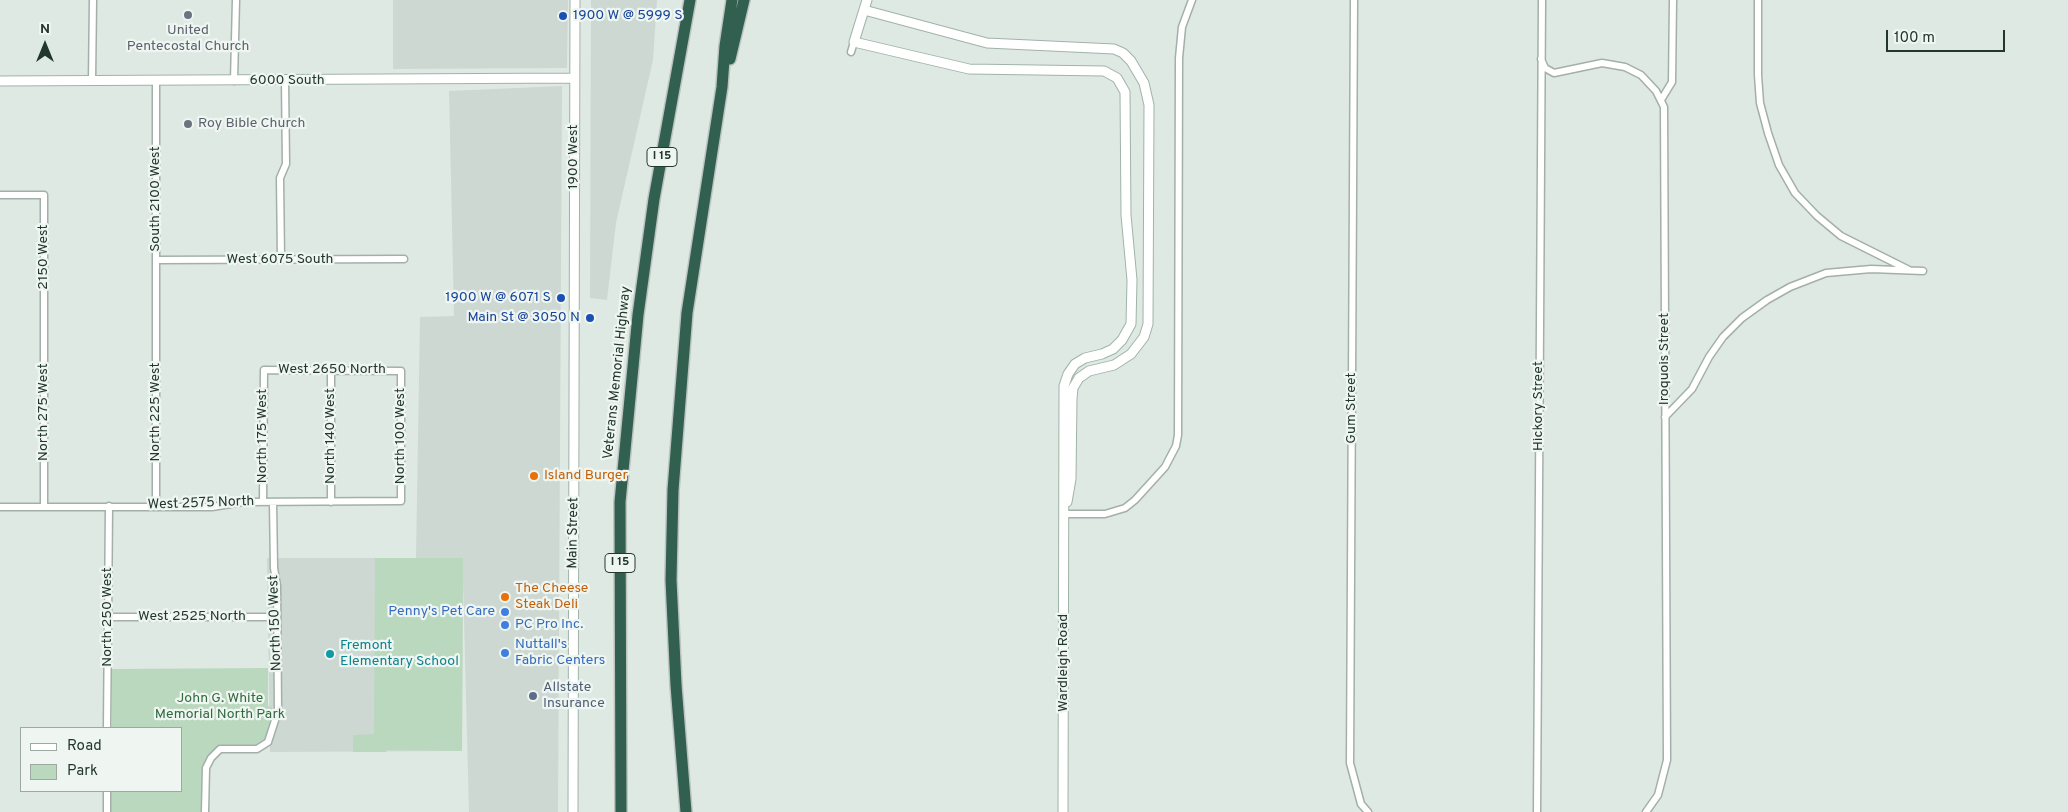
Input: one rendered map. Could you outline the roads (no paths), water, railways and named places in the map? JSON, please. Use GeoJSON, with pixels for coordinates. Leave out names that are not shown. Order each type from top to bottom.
{"type":"FeatureCollection","features":[{"type":"Feature","properties":{"kind":"highway","name":"Veterans Memorial Highway"},"geometry":{"type":"LineString","coordinates":[[621,812],[620,502],[638,315],[654,199],[690,0]]}},
{"type":"Feature","properties":{"kind":"highway"},"geometry":{"type":"LineString","coordinates":[[686,812],[671,590],[673,490],[687,313],[722,87],[725,46],[732,0]]}},
{"type":"Feature","properties":{"kind":"highway"},"geometry":{"type":"LineString","coordinates":[[722,87],[744,0]]}},
{"type":"Feature","properties":{"kind":"main road","name":"1900 West"},"geometry":{"type":"LineString","coordinates":[[574,313],[575,0]]}},
{"type":"Feature","properties":{"kind":"main road"},"geometry":{"type":"LineString","coordinates":[[867,0],[854,42],[969,69],[1104,71],[1117,78],[1123,87],[1125,97],[1126,215],[1131,266],[1132,318],[1126,335],[1118,345],[1108,352],[1080,361],[1071,369],[1065,381],[1064,514]]}},
{"type":"Feature","properties":{"kind":"main road"},"geometry":{"type":"LineString","coordinates":[[864,10],[987,43],[1114,49],[1123,53],[1131,61],[1144,83],[1149,105],[1148,324],[1144,337],[1131,354],[1114,365],[1089,371],[1079,378],[1074,388],[1071,479],[1064,514]]}},
{"type":"Feature","properties":{"kind":"main road","name":"6000 South"},"geometry":{"type":"LineString","coordinates":[[0,81],[574,78]]}},
{"type":"Feature","properties":{"kind":"main road","name":"Main Street"},"geometry":{"type":"LineString","coordinates":[[573,812],[574,313]]}},
{"type":"Feature","properties":{"kind":"main road","name":"Wardleigh Road"},"geometry":{"type":"LineString","coordinates":[[1063,812],[1064,514]]}},
{"type":"Feature","properties":{"kind":"street"},"geometry":{"type":"LineString","coordinates":[[92,81],[93,0]]}},
{"type":"Feature","properties":{"kind":"street"},"geometry":{"type":"LineString","coordinates":[[234,81],[236,0]]}},
{"type":"Feature","properties":{"kind":"street"},"geometry":{"type":"LineString","coordinates":[[1064,514],[1105,514],[1118,511],[1130,505],[1168,463],[1178,440],[1179,58],[1182,27],[1192,0]]}},
{"type":"Feature","properties":{"kind":"street","name":"Gum Street"},"geometry":{"type":"LineString","coordinates":[[1354,0],[1350,763],[1361,804],[1368,812]]}},
{"type":"Feature","properties":{"kind":"street","name":"Hickory Street"},"geometry":{"type":"LineString","coordinates":[[1537,812],[1542,0]]}},
{"type":"Feature","properties":{"kind":"street"},"geometry":{"type":"LineString","coordinates":[[1661,100],[1672,82],[1673,0]]}},
{"type":"Feature","properties":{"kind":"street"},"geometry":{"type":"LineString","coordinates":[[1758,0],[1760,103],[1779,165],[1795,192],[1817,216],[1841,236],[1909,270]]}},
{"type":"Feature","properties":{"kind":"street"},"geometry":{"type":"LineString","coordinates":[[851,52],[854,42]]}},
{"type":"Feature","properties":{"kind":"street","name":"Iroquois Street"},"geometry":{"type":"LineString","coordinates":[[1541,59],[1545,68],[1554,73],[1602,63],[1626,67],[1642,75],[1656,91],[1664,107],[1666,760],[1658,795],[1646,812]]}},
{"type":"Feature","properties":{"kind":"street","name":"South 2100 West"},"geometry":{"type":"LineString","coordinates":[[156,81],[156,317]]}},
{"type":"Feature","properties":{"kind":"street"},"geometry":{"type":"LineString","coordinates":[[281,260],[280,178],[286,164],[285,81]]}},
{"type":"Feature","properties":{"kind":"street","name":"2150 West"},"geometry":{"type":"LineString","coordinates":[[0,195],[44,195],[44,318]]}},
{"type":"Feature","properties":{"kind":"street","name":"West 6075 South"},"geometry":{"type":"LineString","coordinates":[[156,260],[404,260]]}},
{"type":"Feature","properties":{"kind":"street"},"geometry":{"type":"LineString","coordinates":[[1665,416],[1692,388],[1722,337],[1742,318],[1767,300],[1790,287],[1826,273],[1871,269],[1923,271]]}},
{"type":"Feature","properties":{"kind":"street","name":"North 225 West"},"geometry":{"type":"LineString","coordinates":[[156,317],[156,507]]}},
{"type":"Feature","properties":{"kind":"street","name":"North 275 West"},"geometry":{"type":"LineString","coordinates":[[44,318],[44,506]]}},
{"type":"Feature","properties":{"kind":"street","name":"West 2650 North"},"geometry":{"type":"LineString","coordinates":[[264,370],[401,370]]}},
{"type":"Feature","properties":{"kind":"street","name":"North 175 West"},"geometry":{"type":"LineString","coordinates":[[262,502],[264,370]]}},
{"type":"Feature","properties":{"kind":"street","name":"North 140 West"},"geometry":{"type":"LineString","coordinates":[[331,370],[331,502]]}},
{"type":"Feature","properties":{"kind":"street","name":"North 100 West"},"geometry":{"type":"LineString","coordinates":[[401,370],[401,501]]}},
{"type":"Feature","properties":{"kind":"street","name":"West 2575 North"},"geometry":{"type":"LineString","coordinates":[[0,507],[156,507],[212,506],[243,502],[401,501]]}},
{"type":"Feature","properties":{"kind":"street","name":"North 150 West"},"geometry":{"type":"LineString","coordinates":[[205,812],[206,768],[211,758],[220,749],[257,749],[268,742],[278,711],[274,502]]}},
{"type":"Feature","properties":{"kind":"street","name":"North 250 West"},"geometry":{"type":"LineString","coordinates":[[107,727],[109,506]]}},
{"type":"Feature","properties":{"kind":"street","name":"West 2525 North"},"geometry":{"type":"LineString","coordinates":[[107,617],[277,617]]}},
{"type":"Feature","properties":{"kind":"street"},"geometry":{"type":"LineString","coordinates":[[107,792],[107,812]]}},
{"type":"Feature","properties":{"kind":"place","name":"United Pentecostal Church"},"geometry":{"type":"Point","coordinates":[188,15]}},
{"type":"Feature","properties":{"kind":"place","name":"1900 W @ 5999 S"},"geometry":{"type":"Point","coordinates":[563,16]}},
{"type":"Feature","properties":{"kind":"place","name":"Roy Bible Church"},"geometry":{"type":"Point","coordinates":[188,124]}},
{"type":"Feature","properties":{"kind":"place","name":"1900 W @ 6071 S"},"geometry":{"type":"Point","coordinates":[561,298]}},
{"type":"Feature","properties":{"kind":"place","name":"Main St @ 3050 N"},"geometry":{"type":"Point","coordinates":[590,318]}},
{"type":"Feature","properties":{"kind":"place","name":"Island Burger"},"geometry":{"type":"Point","coordinates":[534,476]}},
{"type":"Feature","properties":{"kind":"place","name":"The Cheese Steak Deli"},"geometry":{"type":"Point","coordinates":[505,597]}},
{"type":"Feature","properties":{"kind":"place","name":"Penny's Pet Care"},"geometry":{"type":"Point","coordinates":[505,612]}},
{"type":"Feature","properties":{"kind":"place","name":"PC Pro Inc."},"geometry":{"type":"Point","coordinates":[505,625]}},
{"type":"Feature","properties":{"kind":"place","name":"Nuttall's Fabric Centers"},"geometry":{"type":"Point","coordinates":[505,653]}},
{"type":"Feature","properties":{"kind":"place","name":"Fremont Elementary School"},"geometry":{"type":"Point","coordinates":[330,654]}},
{"type":"Feature","properties":{"kind":"place","name":"Allstate Insurance"},"geometry":{"type":"Point","coordinates":[533,696]}},
{"type":"Feature","properties":{"kind":"park label","name":"John G. White Memorial North Park"},"geometry":{"type":"Point","coordinates":[220,708]}}]}
